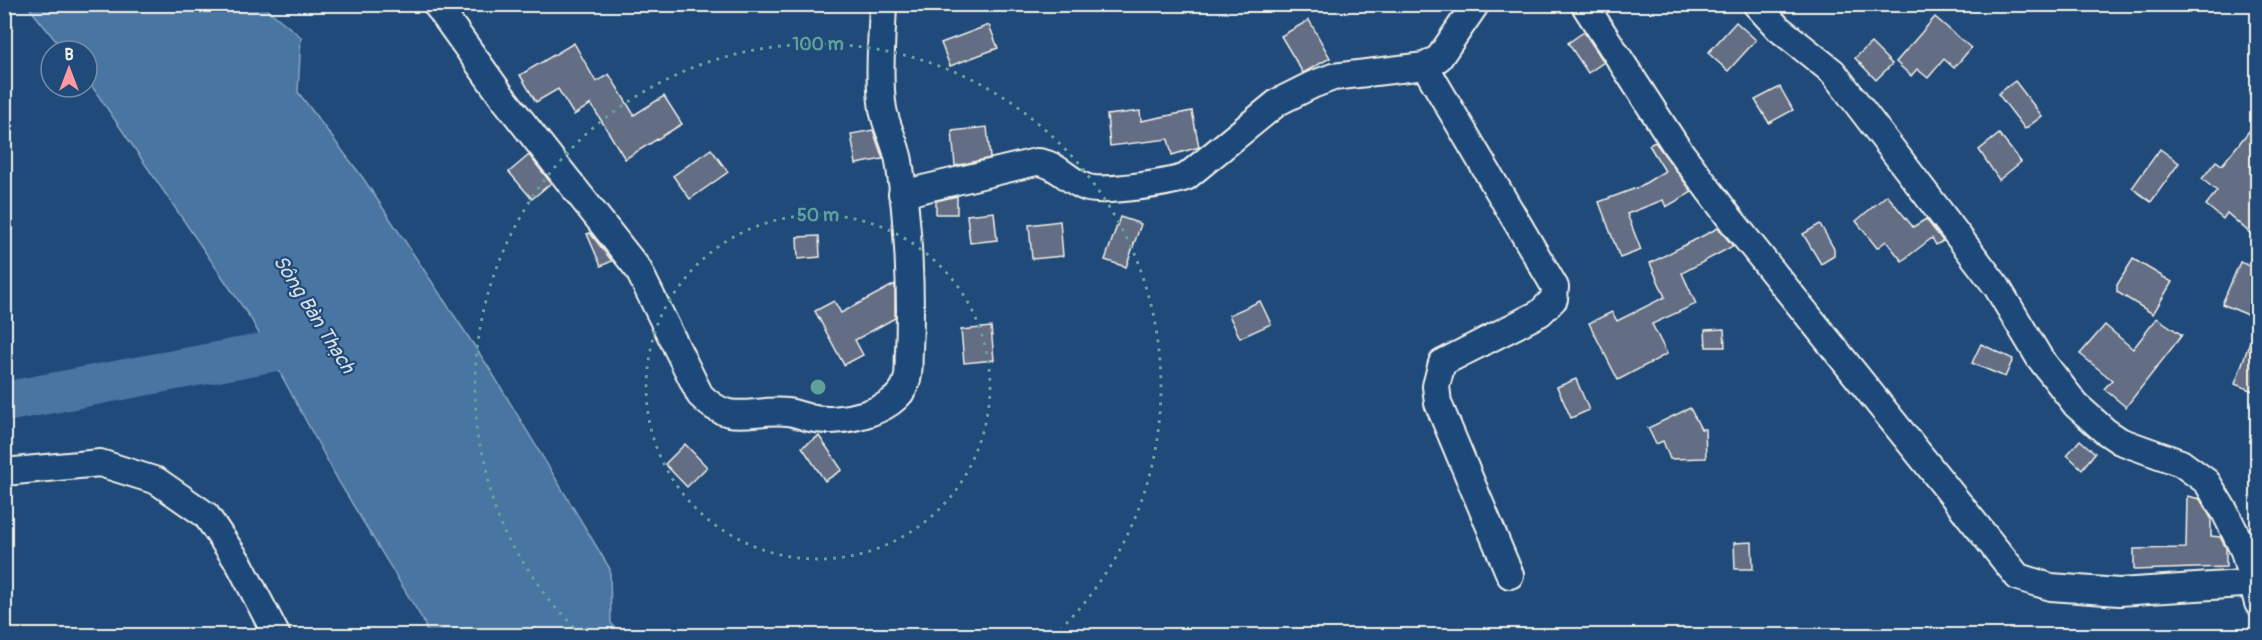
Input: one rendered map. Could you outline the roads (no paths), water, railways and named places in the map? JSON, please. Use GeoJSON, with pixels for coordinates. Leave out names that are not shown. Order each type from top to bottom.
{"type":"FeatureCollection","features":[{"type":"Feature","properties":{"kind":"street"},"geometry":{"type":"LineString","coordinates":[[436,4],[501,95],[638,269],[700,395],[712,408],[725,413],[788,412],[819,420],[839,421],[857,418],[900,393],[907,383],[909,334],[903,194],[898,159],[883,108],[883,4]]}},
{"type":"Feature","properties":{"kind":"street"},"geometry":{"type":"LineString","coordinates":[[903,194],[1036,162],[1045,162],[1090,189],[1173,182],[1186,177],[1278,102],[1312,85],[1333,76],[1425,66],[1439,58],[1476,4]]}},
{"type":"Feature","properties":{"kind":"street"},"geometry":{"type":"LineString","coordinates":[[1584,4],[1676,146],[1732,220],[2018,577],[2050,587],[2119,592],[2257,590],[2244,551],[2207,482],[2181,463],[2121,441],[2105,431],[2076,405],[2039,357],[1997,287],[1833,72],[1778,28],[1756,4]]}},
{"type":"Feature","properties":{"kind":"street"},"geometry":{"type":"LineString","coordinates":[[1425,66],[1555,287],[1554,299],[1540,313],[1442,363],[1438,372],[1438,403],[1510,575]]}},
{"type":"Feature","properties":{"kind":"street"},"geometry":{"type":"LineString","coordinates":[[4,472],[100,463],[157,480],[206,515],[240,565],[277,636]]}},
{"type":"Feature","properties":{"kind":"water","name":"Sông Bàn Thạch"},"geometry":{"type":"Polygon","coordinates":[[[27,5],[262,5],[301,37],[298,92],[363,178],[491,371],[610,569],[611,623],[622,635],[428,635],[423,620],[339,482],[251,319],[99,97],[99,39],[54,39],[27,5]]]}},
{"type":"Feature","properties":{"kind":"waterway","name":"Sông Bàn Thạch"},"geometry":{"type":"LineString","coordinates":[[4,402],[323,342]]}}]}
